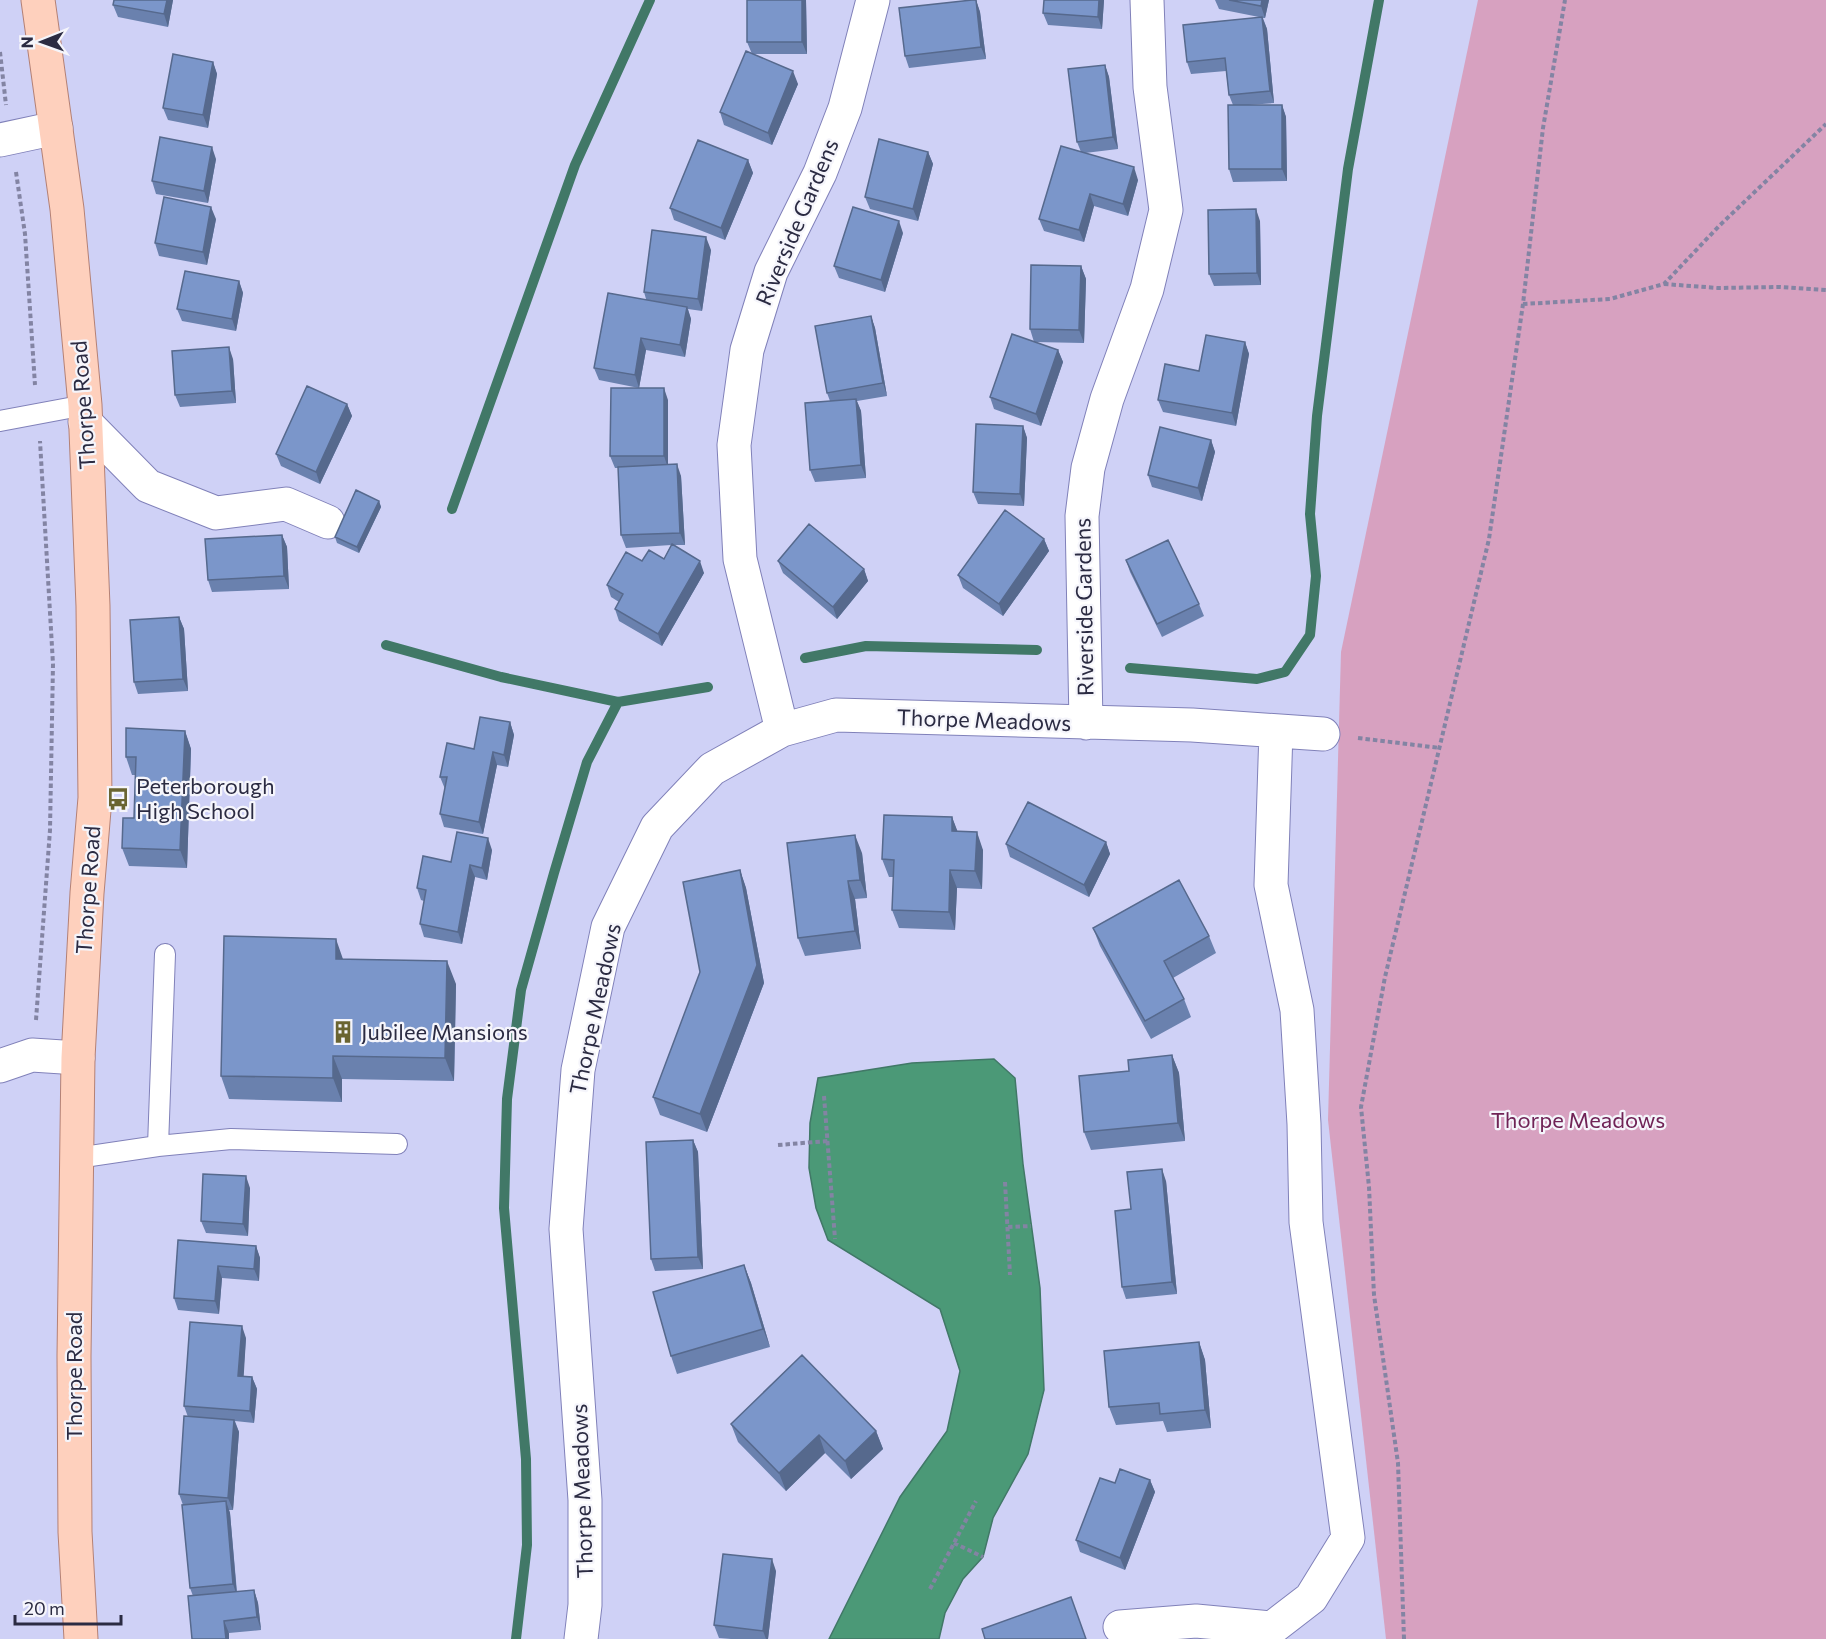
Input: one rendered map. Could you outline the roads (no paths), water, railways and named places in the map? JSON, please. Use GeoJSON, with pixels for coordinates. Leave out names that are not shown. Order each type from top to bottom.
{"type":"FeatureCollection","features":[{"type":"Feature","properties":{"kind":"main road","name":"Thorpe Road"},"geometry":{"type":"LineString","coordinates":[[38,0],[67,209],[85,413],[93,606],[95,798],[78,1058],[74,1356],[75,1497],[81,1639]]}},
{"type":"Feature","properties":{"kind":"street","name":"Riverside Gardens"},"geometry":{"type":"LineString","coordinates":[[782,730],[740,559],[734,445],[747,350],[771,272],[820,173],[845,108],[873,0]]}},
{"type":"Feature","properties":{"kind":"street","name":"Riverside Gardens"},"geometry":{"type":"LineString","coordinates":[[1086,723],[1082,516],[1088,468],[1107,399],[1148,289],[1166,210],[1150,87],[1147,0]]}},
{"type":"Feature","properties":{"kind":"street"},"geometry":{"type":"LineString","coordinates":[[5,139],[56,128]]}},
{"type":"Feature","properties":{"kind":"street"},"geometry":{"type":"LineString","coordinates":[[85,413],[148,486],[216,513],[286,504],[328,522]]}},
{"type":"Feature","properties":{"kind":"street","name":"Thorpe Meadows"},"geometry":{"type":"LineString","coordinates":[[581,1639],[585,1605],[585,1500],[566,1229],[578,1070],[608,927],[657,827],[712,769],[782,730],[836,715],[1192,725],[1323,734]]}},
{"type":"Feature","properties":{"kind":"street"},"geometry":{"type":"LineString","coordinates":[[1120,1627],[1196,1621],[1272,1628],[1311,1598],[1348,1538],[1306,1222],[1304,1124],[1296,1010],[1271,885],[1276,732]]}},
{"type":"Feature","properties":{"kind":"street"},"geometry":{"type":"LineString","coordinates":[[0,1066],[32,1055],[78,1058]]}},
{"type":"Feature","properties":{"kind":"lane"},"geometry":{"type":"LineString","coordinates":[[0,421],[39,414],[85,413]]}},
{"type":"Feature","properties":{"kind":"lane"},"geometry":{"type":"LineString","coordinates":[[158,1146],[165,954]]}},
{"type":"Feature","properties":{"kind":"lane"},"geometry":{"type":"LineString","coordinates":[[77,1158],[158,1146],[231,1139],[397,1144]]}},
{"type":"Feature","properties":{"kind":"waterway"},"geometry":{"type":"LineString","coordinates":[[452,509],[575,165],[650,0]]}},
{"type":"Feature","properties":{"kind":"waterway"},"geometry":{"type":"LineString","coordinates":[[1130,668],[1257,679],[1285,672],[1310,635],[1316,576],[1310,514],[1317,416],[1348,169],[1379,0]]}},
{"type":"Feature","properties":{"kind":"waterway"},"geometry":{"type":"LineString","coordinates":[[386,645],[501,677],[618,702]]}},
{"type":"Feature","properties":{"kind":"waterway"},"geometry":{"type":"LineString","coordinates":[[805,658],[866,646],[1037,650]]}},
{"type":"Feature","properties":{"kind":"waterway"},"geometry":{"type":"LineString","coordinates":[[516,1639],[527,1545],[526,1459],[504,1208],[507,1099],[521,990],[587,762],[618,702],[708,687]]}},
{"type":"Feature","properties":{"kind":"place","name":"Peterborough High School"},"geometry":{"type":"Point","coordinates":[118,799]}},
{"type":"Feature","properties":{"kind":"place","name":"Jubilee Mansions"},"geometry":{"type":"Point","coordinates":[343,1032]}}]}
